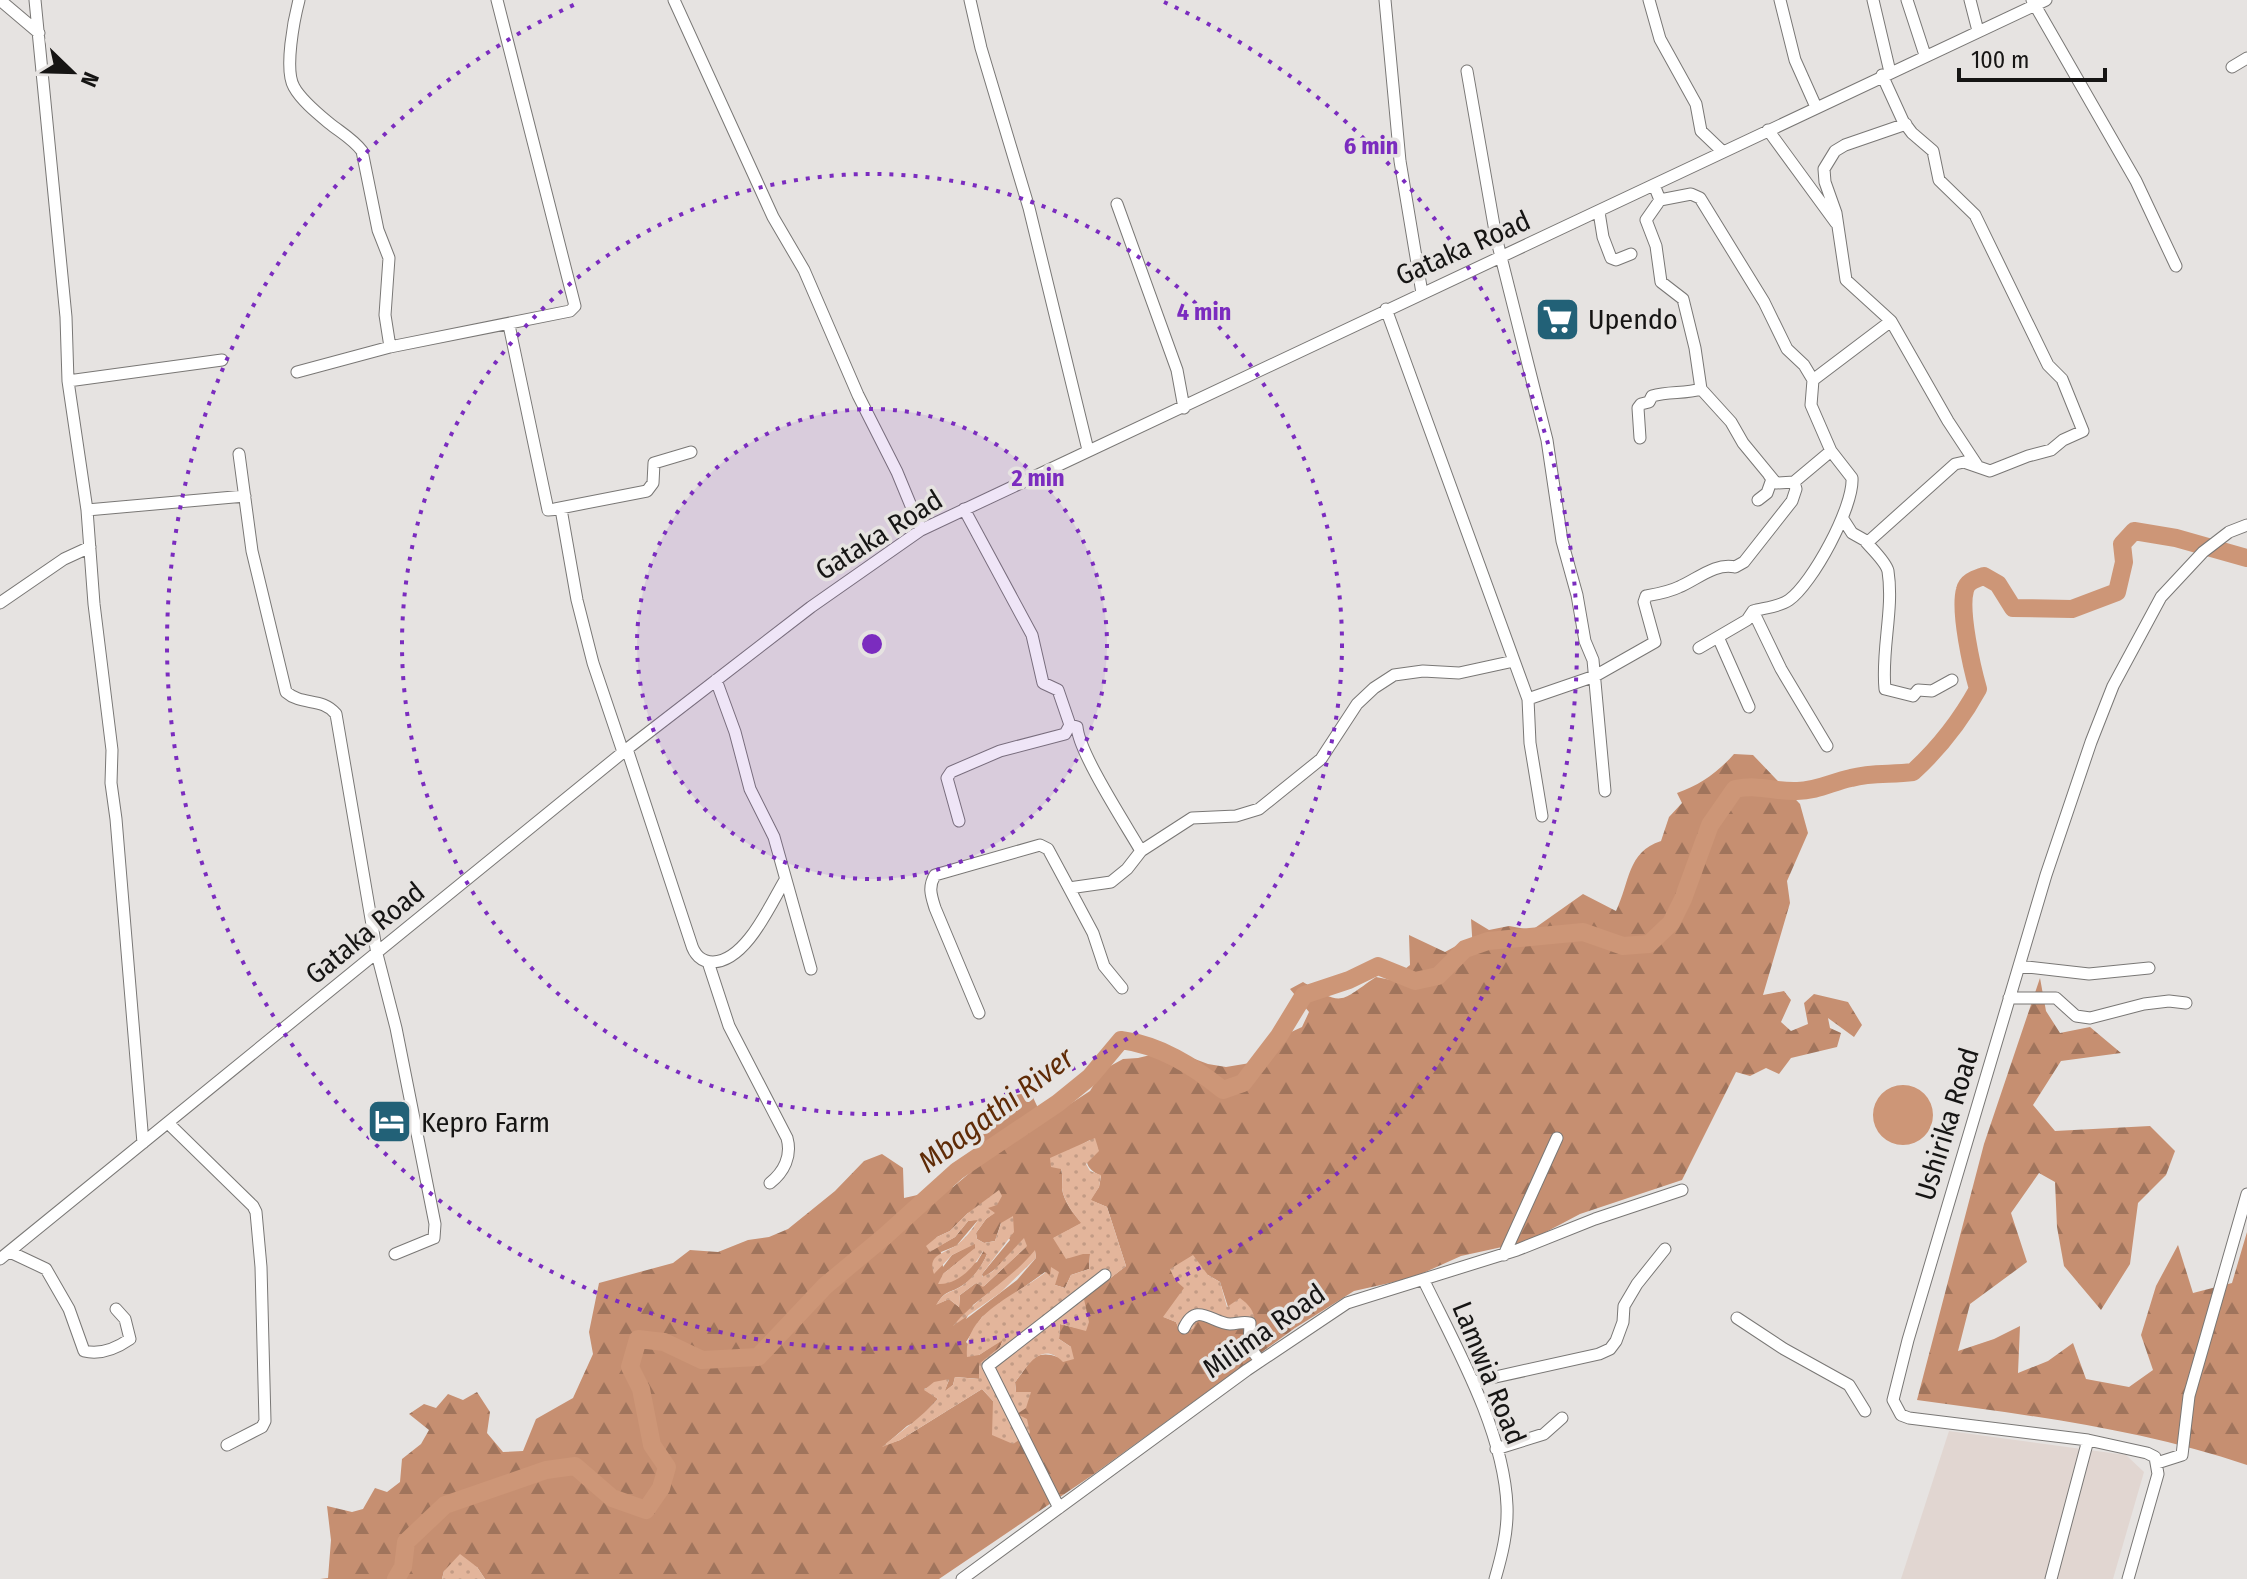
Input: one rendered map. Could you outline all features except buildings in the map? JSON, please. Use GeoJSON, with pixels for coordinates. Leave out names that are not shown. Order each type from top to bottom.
{"type":"FeatureCollection","features":[{"type":"Feature","properties":{"kind":"street"},"geometry":{"type":"LineString","coordinates":[[0,0],[39,33]]}},
{"type":"Feature","properties":{"kind":"street"},"geometry":{"type":"LineString","coordinates":[[35,0],[66,317],[68,381],[87,510],[112,750],[111,783],[143,1143]]}},
{"type":"Feature","properties":{"kind":"street"},"geometry":{"type":"LineString","coordinates":[[299,0],[294,22],[291,80],[295,89],[317,113],[362,151],[378,230],[389,258],[385,315],[390,347]]}},
{"type":"Feature","properties":{"kind":"street"},"geometry":{"type":"LineString","coordinates":[[297,372],[390,347],[570,311],[575,306],[497,0]]}},
{"type":"Feature","properties":{"kind":"street"},"geometry":{"type":"LineString","coordinates":[[674,0],[773,217],[804,270],[921,530]]}},
{"type":"Feature","properties":{"kind":"street"},"geometry":{"type":"LineString","coordinates":[[970,0],[981,48],[1029,208],[1088,450]]}},
{"type":"Feature","properties":{"kind":"street"},"geometry":{"type":"LineString","coordinates":[[1385,0],[1400,161],[1422,293]]}},
{"type":"Feature","properties":{"kind":"street"},"geometry":{"type":"LineString","coordinates":[[1649,0],[1660,39],[1696,104],[1701,131],[1723,152]]}},
{"type":"Feature","properties":{"kind":"street"},"geometry":{"type":"LineString","coordinates":[[1780,0],[1795,60],[1816,107]]}},
{"type":"Feature","properties":{"kind":"street"},"geometry":{"type":"LineString","coordinates":[[1866,542],[1872,541],[1955,464],[1964,462],[1990,471],[2008,466],[2051,450],[2063,440],[2081,434],[2083,427],[2062,379],[2048,365],[1975,215],[1939,180],[1933,163],[1933,151],[1906,124],[1886,73],[1873,0]]}},
{"type":"Feature","properties":{"kind":"street"},"geometry":{"type":"LineString","coordinates":[[1907,0],[1925,55]]}},
{"type":"Feature","properties":{"kind":"street"},"geometry":{"type":"LineString","coordinates":[[1970,0],[1978,31]]}},
{"type":"Feature","properties":{"kind":"street"},"geometry":{"type":"LineString","coordinates":[[2037,2],[2136,181],[2176,266]]}},
{"type":"Feature","properties":{"kind":"street","name":"Gataka Road"},"geometry":{"type":"LineString","coordinates":[[5,1255],[625,751],[811,607],[921,530],[1184,408],[1386,309],[1599,212],[2037,2]]}},
{"type":"Feature","properties":{"kind":"street"},"geometry":{"type":"LineString","coordinates":[[2232,67],[2247,58]]}},
{"type":"Feature","properties":{"kind":"street"},"geometry":{"type":"LineString","coordinates":[[1467,71],[1496,237],[1547,440],[1562,541],[1595,676],[1605,791]]}},
{"type":"Feature","properties":{"kind":"street"},"geometry":{"type":"LineString","coordinates":[[1906,124],[1845,145],[1827,160],[1825,182],[1838,226],[1846,280],[1891,321],[1977,465]]}},
{"type":"Feature","properties":{"kind":"street"},"geometry":{"type":"LineString","coordinates":[[1768,130],[1838,226]]}},
{"type":"Feature","properties":{"kind":"street"},"geometry":{"type":"LineString","coordinates":[[1654,185],[1660,200]]}},
{"type":"Feature","properties":{"kind":"street"},"geometry":{"type":"LineString","coordinates":[[1699,648],[1747,620],[1753,611],[1785,603],[1803,588],[1843,519],[1852,478],[1831,451],[1811,405],[1813,380],[1804,365],[1787,349],[1764,302],[1700,198],[1691,194],[1660,200],[1646,220],[1656,246],[1661,282],[1683,299],[1701,389],[1731,422],[1743,443],[1772,479],[1767,493],[1758,500]]}},
{"type":"Feature","properties":{"kind":"street"},"geometry":{"type":"LineString","coordinates":[[1117,204],[1177,370],[1184,408]]}},
{"type":"Feature","properties":{"kind":"street"},"geometry":{"type":"LineString","coordinates":[[1599,212],[1603,237],[1611,258],[1616,260],[1631,254]]}},
{"type":"Feature","properties":{"kind":"street"},"geometry":{"type":"LineString","coordinates":[[1386,309],[1528,699],[1530,743],[1542,816]]}},
{"type":"Feature","properties":{"kind":"street"},"geometry":{"type":"LineString","coordinates":[[1813,380],[1891,321]]}},
{"type":"Feature","properties":{"kind":"street"},"geometry":{"type":"LineString","coordinates":[[509,325],[548,510]]}},
{"type":"Feature","properties":{"kind":"street"},"geometry":{"type":"LineString","coordinates":[[68,381],[222,360]]}},
{"type":"Feature","properties":{"kind":"street"},"geometry":{"type":"LineString","coordinates":[[1640,438],[1638,408],[1641,404],[1649,402],[1652,396],[1667,392],[1687,393],[1701,389]]}},
{"type":"Feature","properties":{"kind":"street"},"geometry":{"type":"LineString","coordinates":[[1758,462],[1776,483],[1794,482],[1831,451]]}},
{"type":"Feature","properties":{"kind":"street"},"geometry":{"type":"LineString","coordinates":[[548,510],[647,491],[653,483],[652,467],[657,460],[691,452]]}},
{"type":"Feature","properties":{"kind":"street"},"geometry":{"type":"LineString","coordinates":[[239,454],[252,551],[286,692],[298,700],[321,702],[336,714],[377,954],[396,1028],[436,1236],[395,1254]]}},
{"type":"Feature","properties":{"kind":"street"},"geometry":{"type":"LineString","coordinates":[[1528,699],[1595,676],[1655,642],[1644,602],[1646,596],[1673,590],[1708,572],[1728,565],[1735,567],[1744,562],[1792,501],[1796,489],[1794,482]]}},
{"type":"Feature","properties":{"kind":"street"},"geometry":{"type":"LineString","coordinates":[[87,510],[245,496]]}},
{"type":"Feature","properties":{"kind":"street"},"geometry":{"type":"LineString","coordinates":[[548,510],[561,509],[577,600],[593,663],[694,952],[708,962],[729,1026],[790,1147],[785,1166],[770,1183]]}},
{"type":"Feature","properties":{"kind":"street"},"geometry":{"type":"LineString","coordinates":[[959,821],[947,778],[951,772],[1000,751],[1065,734],[1070,725],[1058,690],[1043,683],[1032,635],[964,509]]}},
{"type":"Feature","properties":{"kind":"street"},"geometry":{"type":"LineString","coordinates":[[1843,519],[1852,533],[1866,542],[1888,570],[1889,627],[1883,674],[1885,689],[1913,696],[1918,690],[1932,691],[1952,680]]}},
{"type":"Feature","properties":{"kind":"street","name":"Ushirika Road"},"geometry":{"type":"LineString","coordinates":[[2157,1463],[2147,1453],[2088,1440],[1909,1418],[1901,1415],[1893,1400],[2046,875],[2113,686],[2161,597],[2203,552],[2229,532],[2247,525]]}},
{"type":"Feature","properties":{"kind":"street"},"geometry":{"type":"LineString","coordinates":[[0,603],[64,559],[90,547]]}},
{"type":"Feature","properties":{"kind":"street"},"geometry":{"type":"LineString","coordinates":[[1753,611],[1781,669],[1827,746]]}},
{"type":"Feature","properties":{"kind":"street"},"geometry":{"type":"LineString","coordinates":[[1718,637],[1749,707]]}},
{"type":"Feature","properties":{"kind":"street"},"geometry":{"type":"LineString","coordinates":[[1069,888],[1111,882],[1127,869],[1141,851],[1192,818],[1236,816],[1259,809],[1321,759],[1357,704],[1394,675],[1423,671],[1459,673],[1514,661]]}},
{"type":"Feature","properties":{"kind":"street"},"geometry":{"type":"LineString","coordinates":[[716,680],[735,732],[750,789],[774,837],[811,969]]}},
{"type":"Feature","properties":{"kind":"street"},"geometry":{"type":"LineString","coordinates":[[1070,725],[1077,727],[1077,735],[1141,851]]}},
{"type":"Feature","properties":{"kind":"street"},"geometry":{"type":"LineString","coordinates":[[979,1013],[935,908],[930,883],[935,875],[1040,845],[1048,849],[1093,933],[1104,966],[1122,988]]}},
{"type":"Feature","properties":{"kind":"street"},"geometry":{"type":"LineString","coordinates":[[708,962],[729,957],[741,948],[785,880]]}},
{"type":"Feature","properties":{"kind":"street"},"geometry":{"type":"LineString","coordinates":[[2019,966],[2089,974],[2149,968]]}},
{"type":"Feature","properties":{"kind":"street"},"geometry":{"type":"LineString","coordinates":[[2009,998],[2056,998],[2076,1016],[2090,1018],[2144,1004],[2186,1003]]}},
{"type":"Feature","properties":{"kind":"street"},"geometry":{"type":"LineString","coordinates":[[168,1123],[256,1212],[261,1267],[265,1421],[262,1427],[227,1445]]}},
{"type":"Feature","properties":{"kind":"street"},"geometry":{"type":"LineString","coordinates":[[1504,1255],[1557,1138]]}},
{"type":"Feature","properties":{"kind":"street","name":"Milima Road"},"geometry":{"type":"LineString","coordinates":[[962,1579],[1260,1361],[1347,1303],[1504,1255],[1595,1219],[1682,1190]]}},
{"type":"Feature","properties":{"kind":"street"},"geometry":{"type":"LineString","coordinates":[[2128,1579],[2158,1474],[2157,1463],[2182,1455],[2189,1396],[2247,1194]]}},
{"type":"Feature","properties":{"kind":"street"},"geometry":{"type":"LineString","coordinates":[[1473,1382],[1610,1349],[1623,1322],[1624,1306],[1665,1249]]}},
{"type":"Feature","properties":{"kind":"street"},"geometry":{"type":"LineString","coordinates":[[5,1255],[46,1269],[69,1309],[84,1351],[98,1353],[130,1339],[125,1319],[116,1309]]}},
{"type":"Feature","properties":{"kind":"street"},"geometry":{"type":"LineString","coordinates":[[1059,1508],[988,1366],[1105,1275]]}},
{"type":"Feature","properties":{"kind":"street","name":"Lamwia Road"},"geometry":{"type":"LineString","coordinates":[[1424,1281],[1473,1382],[1496,1449],[1507,1504],[1506,1528],[1495,1579]]}},
{"type":"Feature","properties":{"kind":"street"},"geometry":{"type":"LineString","coordinates":[[1184,1328],[1193,1316],[1200,1314],[1229,1324],[1250,1323],[1249,1346],[1260,1361]]}},
{"type":"Feature","properties":{"kind":"street"},"geometry":{"type":"LineString","coordinates":[[1737,1318],[1784,1349],[1849,1385],[1865,1411]]}},
{"type":"Feature","properties":{"kind":"street"},"geometry":{"type":"LineString","coordinates":[[1496,1449],[1544,1434],[1562,1418]]}},
{"type":"Feature","properties":{"kind":"street"},"geometry":{"type":"LineString","coordinates":[[2051,1579],[2088,1440]]}},
{"type":"Feature","properties":{"kind":"shaded area"},"geometry":{"type":"Polygon","coordinates":[[[1903,1085],[1925,1093],[1933,1115],[1925,1137],[1903,1145],[1881,1137],[1873,1115],[1881,1093],[1903,1085]]]}},
{"type":"Feature","properties":{"kind":"shaded area"},"geometry":{"type":"Polygon","coordinates":[[[1095,1138],[1099,1151],[1086,1164],[1090,1171],[1101,1175],[1099,1187],[1091,1200],[1107,1207],[1126,1266],[1084,1299],[1089,1322],[1086,1331],[1060,1324],[1059,1339],[1071,1347],[1074,1359],[1063,1362],[1055,1356],[1042,1354],[1015,1382],[1016,1392],[1031,1392],[1026,1408],[1017,1414],[1027,1419],[1030,1433],[1013,1444],[992,1435],[993,1401],[982,1389],[900,1440],[882,1447],[938,1399],[924,1390],[934,1382],[949,1379],[945,1391],[953,1385],[955,1377],[979,1379],[979,1364],[1000,1347],[1003,1340],[979,1355],[967,1357],[968,1342],[974,1328],[994,1307],[1046,1272],[1050,1276],[1051,1267],[1059,1272],[1055,1285],[1065,1288],[1071,1275],[1089,1269],[1090,1254],[1066,1259],[1053,1238],[1081,1223],[1064,1197],[1061,1169],[1051,1167],[1050,1158],[1095,1138]]]}},
{"type":"Feature","properties":{"kind":"shaded area"},"geometry":{"type":"Polygon","coordinates":[[[999,1190],[1002,1196],[997,1205],[988,1208],[995,1213],[976,1233],[977,1239],[984,1243],[995,1241],[1001,1223],[1013,1216],[1014,1232],[982,1277],[992,1272],[1024,1238],[1027,1246],[983,1287],[976,1283],[960,1295],[959,1307],[949,1299],[936,1305],[945,1295],[970,1279],[987,1254],[983,1251],[959,1278],[938,1284],[943,1274],[975,1248],[975,1244],[952,1255],[934,1274],[934,1259],[962,1241],[978,1220],[968,1221],[955,1237],[930,1252],[926,1246],[950,1231],[999,1190]]]}},
{"type":"Feature","properties":{"kind":"shaded area"},"geometry":{"type":"Polygon","coordinates":[[[1035,1250],[1036,1258],[1000,1293],[953,1326],[1016,1270],[1035,1250]]]}},
{"type":"Feature","properties":{"kind":"shaded area"},"geometry":{"type":"Polygon","coordinates":[[[1193,1255],[1208,1275],[1220,1282],[1227,1307],[1240,1298],[1250,1308],[1254,1315],[1253,1327],[1233,1330],[1199,1318],[1193,1329],[1180,1333],[1176,1322],[1163,1317],[1184,1288],[1175,1280],[1170,1269],[1193,1255]]]}},
{"type":"Feature","properties":{"kind":"shaded area"},"geometry":{"type":"Polygon","coordinates":[[[1949,1431],[2126,1455],[2144,1472],[2113,1579],[1901,1579],[1949,1431]]]}},
{"type":"Feature","properties":{"kind":"shaded area"},"geometry":{"type":"Polygon","coordinates":[[[460,1554],[477,1567],[485,1579],[442,1579],[444,1571],[460,1554]]]}},
{"type":"Feature","properties":{"kind":"green space"},"geometry":{"type":"Polygon","coordinates":[[[1734,754],[1753,755],[1800,804],[1808,833],[1787,881],[1790,903],[1763,995],[1784,991],[1791,1000],[1781,1022],[1791,1031],[1808,1024],[1804,1003],[1814,994],[1848,1002],[1862,1025],[1854,1037],[1828,1018],[1830,1028],[1841,1033],[1837,1047],[1791,1058],[1779,1074],[1766,1068],[1750,1076],[1736,1072],[1682,1180],[1580,1214],[1529,1241],[1461,1256],[1412,1278],[1354,1291],[1295,1328],[1094,1474],[939,1579],[485,1579],[477,1567],[444,1571],[442,1579],[320,1579],[328,1578],[331,1540],[327,1506],[352,1512],[363,1509],[375,1488],[387,1492],[400,1482],[402,1459],[421,1444],[429,1430],[409,1414],[424,1404],[436,1408],[448,1394],[463,1400],[477,1392],[490,1412],[487,1433],[503,1452],[523,1451],[536,1419],[573,1398],[593,1354],[589,1332],[599,1283],[673,1263],[690,1250],[718,1252],[788,1229],[835,1191],[864,1161],[882,1154],[903,1168],[904,1198],[953,1187],[978,1166],[972,1138],[983,1119],[994,1106],[1009,1097],[1031,1093],[1044,1121],[1090,1091],[1103,1070],[1123,1059],[1171,1050],[1208,1064],[1226,1067],[1250,1063],[1267,1043],[1302,1027],[1309,1012],[1290,989],[1303,982],[1326,995],[1341,998],[1376,977],[1391,980],[1410,965],[1409,935],[1445,952],[1456,946],[1473,951],[1471,919],[1489,930],[1509,926],[1532,930],[1583,894],[1616,911],[1636,860],[1642,852],[1661,841],[1669,817],[1682,803],[1677,793],[1701,782],[1734,754]],[[1090,1140],[1077,1147],[1061,1169],[1062,1188],[1069,1207],[1082,1223],[1054,1238],[1083,1254],[1090,1254],[1089,1269],[1071,1275],[1065,1288],[1055,1285],[1045,1272],[982,1317],[966,1342],[979,1355],[1004,1338],[1000,1347],[980,1364],[980,1379],[955,1377],[953,1385],[944,1392],[949,1380],[924,1389],[938,1399],[917,1421],[885,1445],[900,1440],[982,1389],[993,1401],[993,1415],[1017,1415],[1030,1392],[1016,1392],[1015,1382],[1028,1364],[1037,1356],[1058,1357],[1071,1347],[1059,1339],[1060,1324],[1086,1330],[1083,1299],[1126,1266],[1107,1207],[1090,1200],[1099,1187],[1101,1176],[1088,1165],[1090,1140]],[[987,1208],[968,1213],[950,1231],[937,1237],[930,1251],[955,1237],[968,1221],[979,1219],[956,1246],[941,1252],[943,1267],[952,1255],[975,1243],[976,1248],[943,1274],[977,1262],[984,1250],[987,1254],[971,1279],[946,1294],[937,1304],[949,1299],[959,1307],[960,1295],[976,1283],[984,1286],[1027,1246],[983,1278],[982,1274],[1010,1240],[1001,1223],[995,1241],[984,1243],[977,1239],[976,1233],[994,1213],[987,1208]],[[1035,1251],[1020,1269],[973,1305],[966,1319],[1017,1280],[1036,1258],[1035,1251]],[[1208,1275],[1185,1288],[1164,1317],[1176,1322],[1181,1333],[1199,1318],[1228,1307],[1220,1282],[1208,1275]]]}},
{"type":"Feature","properties":{"kind":"green space"},"geometry":{"type":"Polygon","coordinates":[[[2040,978],[2046,1011],[2060,1033],[2090,1027],[2121,1053],[2061,1061],[2033,1105],[2055,1131],[2150,1126],[2175,1151],[2166,1175],[2138,1203],[2130,1264],[2101,1310],[2064,1266],[2057,1227],[2055,1182],[2039,1173],[2011,1213],[2027,1262],[1970,1304],[1958,1351],[2020,1326],[2018,1373],[2048,1361],[2073,1343],[2086,1379],[2129,1387],[2153,1370],[2141,1335],[2156,1286],[2178,1245],[2193,1293],[2232,1283],[2247,1232],[2247,1465],[2207,1452],[2125,1433],[1917,1400],[1984,1144],[2040,978]]]}},
{"type":"Feature","properties":{"kind":"waterway","name":"Mbagathi River"},"geometry":{"type":"LineString","coordinates":[[396,1579],[403,1567],[406,1542],[445,1505],[546,1470],[575,1466],[612,1498],[646,1510],[661,1488],[667,1467],[652,1445],[641,1389],[630,1367],[638,1339],[664,1342],[702,1360],[758,1357],[825,1286],[957,1171],[1058,1103],[1090,1077],[1121,1040],[1175,1058],[1223,1090],[1243,1083],[1279,1036],[1304,995],[1349,980],[1378,966],[1415,981],[1438,976],[1465,949],[1488,941],[1583,932],[1623,946],[1649,944],[1671,923],[1710,825],[1735,789],[1752,787],[1804,791],[1859,776],[1913,772],[1932,753],[1957,723],[1978,689],[1964,611],[1965,590],[1972,581],[1984,576],[1998,584],[2013,608],[2072,609],[2117,592],[2124,562],[2122,544],[2134,531],[2176,538],[2247,558]]}},
{"type":"Feature","properties":{"kind":"place","name":"Upendo"},"geometry":{"type":"Point","coordinates":[1557,319]}},
{"type":"Feature","properties":{"kind":"place","name":"Kepro Farm"},"geometry":{"type":"Point","coordinates":[390,1122]}}]}
